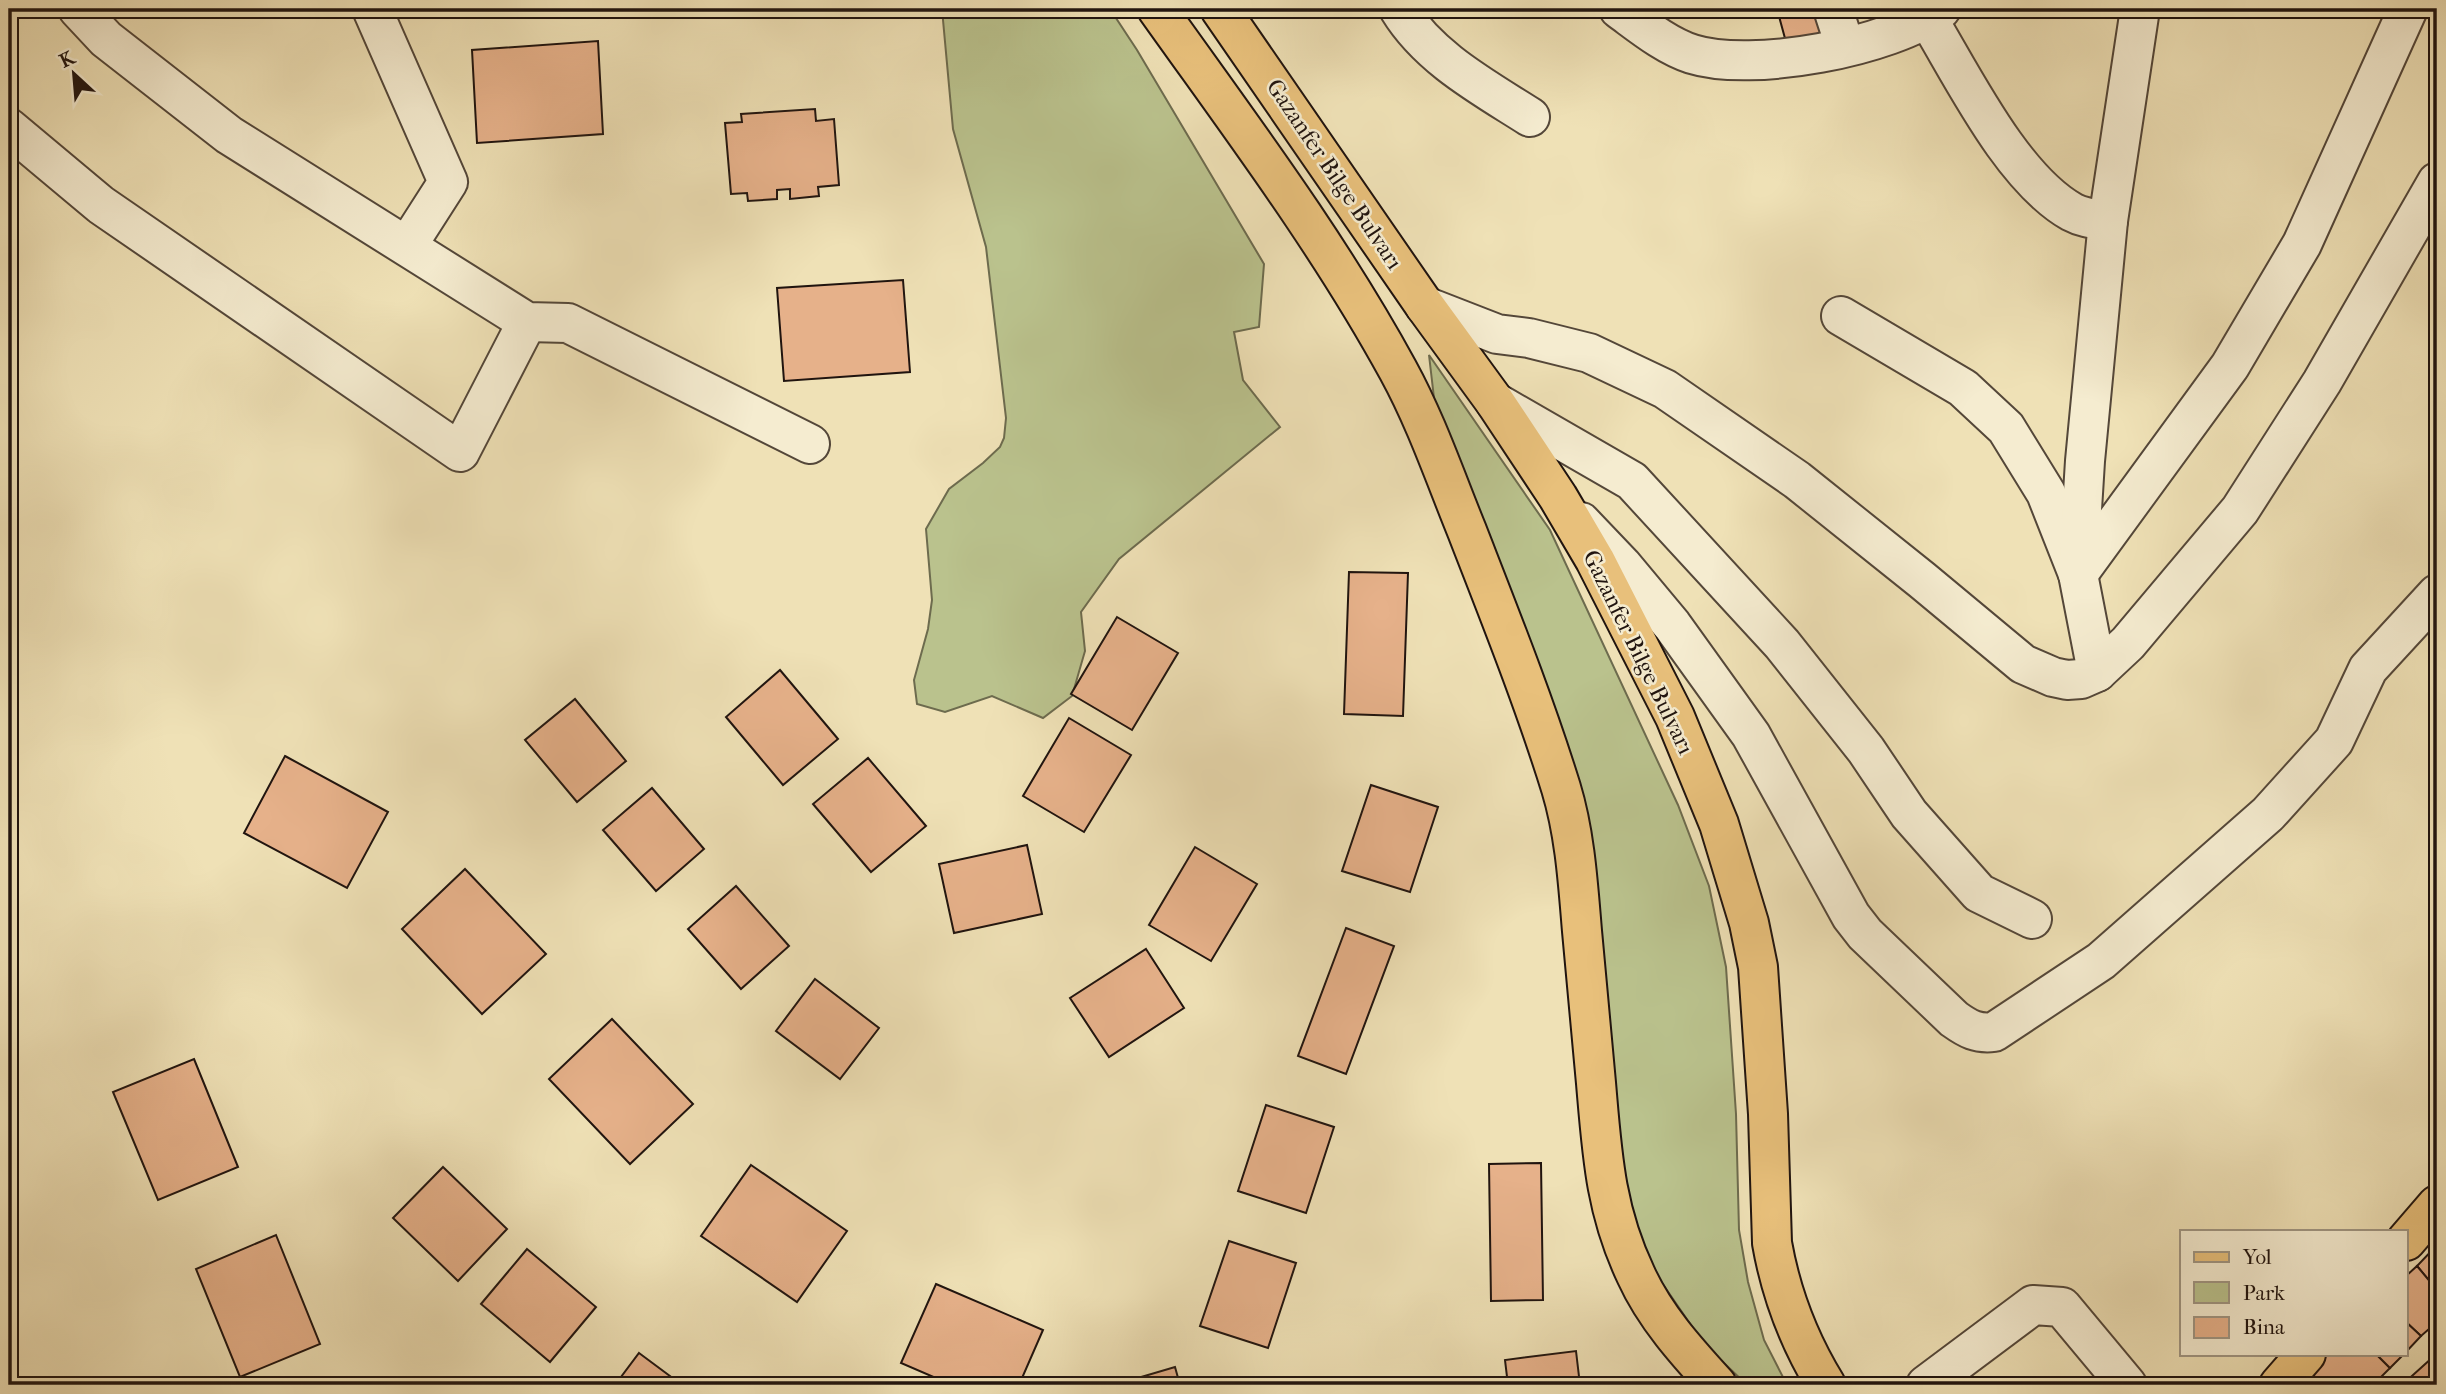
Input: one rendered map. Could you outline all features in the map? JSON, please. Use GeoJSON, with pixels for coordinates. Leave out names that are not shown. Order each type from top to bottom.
{"type":"FeatureCollection","features":[{"type":"Feature","properties":{"kind":"main road"},"geometry":{"type":"LineString","coordinates":[[1157,9],[1298,207],[1347,283],[1399,371],[1438,458],[1544,736],[1568,815],[1577,872],[1601,1140],[1612,1215],[1636,1277],[1655,1310],[1680,1344],[1717,1385]]}},
{"type":"Feature","properties":{"kind":"main road","name":"Gazanfer Bilge Bulvarı"},"geometry":{"type":"LineString","coordinates":[[1220,9],[1425,306],[1495,402],[1558,497],[1595,560],[1663,692],[1719,824],[1749,923],[1758,967],[1762,1009],[1773,1253],[1777,1275],[1797,1330],[1826,1385]]}},
{"type":"Feature","properties":{"kind":"main road"},"geometry":{"type":"LineString","coordinates":[[2408,1239],[2437,1205]]}},
{"type":"Feature","properties":{"kind":"main road"},"geometry":{"type":"LineString","coordinates":[[2278,1385],[2304,1356]]}},
{"type":"Feature","properties":{"kind":"street"},"geometry":{"type":"LineString","coordinates":[[78,9],[106,39],[229,135],[527,322],[568,323],[810,444]]}},
{"type":"Feature","properties":{"kind":"street"},"geometry":{"type":"LineString","coordinates":[[372,9],[448,183],[407,246]]}},
{"type":"Feature","properties":{"kind":"street"},"geometry":{"type":"LineString","coordinates":[[1399,9],[1414,30],[1440,55],[1530,117]]}},
{"type":"Feature","properties":{"kind":"street"},"geometry":{"type":"LineString","coordinates":[[1619,9],[1659,38],[1691,54],[1720,60],[1773,60],[1846,47],[1895,32],[1935,14],[2005,146],[2035,182],[2053,200],[2071,212],[2081,217],[2108,220]]}},
{"type":"Feature","properties":{"kind":"street"},"geometry":{"type":"LineString","coordinates":[[1833,9],[1846,47]]}},
{"type":"Feature","properties":{"kind":"street"},"geometry":{"type":"LineString","coordinates":[[2078,574],[2085,461],[2108,220],[2140,9]]}},
{"type":"Feature","properties":{"kind":"street"},"geometry":{"type":"LineString","coordinates":[[2078,574],[2230,366],[2302,244],[2408,9]]}},
{"type":"Feature","properties":{"kind":"street"},"geometry":{"type":"LineString","coordinates":[[9,128],[101,205],[460,452],[527,322]]}},
{"type":"Feature","properties":{"kind":"street"},"geometry":{"type":"LineString","coordinates":[[1425,306],[1497,334],[1529,338],[1589,353],[1665,389],[1797,480],[2023,664],[2041,673],[2067,680],[2081,679],[2097,672],[2128,643],[2240,510],[2322,382],[2437,183]]}},
{"type":"Feature","properties":{"kind":"street"},"geometry":{"type":"LineString","coordinates":[[1841,316],[1963,388],[2006,428],[2046,493],[2078,574],[2097,672]]}},
{"type":"Feature","properties":{"kind":"street"},"geometry":{"type":"LineString","coordinates":[[1495,402],[1632,481],[1783,644],[1866,750],[1909,814],[1979,893],[2032,919]]}},
{"type":"Feature","properties":{"kind":"street"},"geometry":{"type":"LineString","coordinates":[[1558,497],[1622,565],[1672,625],[1751,735],[1843,901],[1865,934],[1954,1019],[1970,1030],[1981,1033],[1994,1032],[2101,961],[2269,814],[2334,741],[2368,669],[2437,594]]}},
{"type":"Feature","properties":{"kind":"street"},"geometry":{"type":"LineString","coordinates":[[1663,692],[1676,669],[1686,664],[1699,663]]}},
{"type":"Feature","properties":{"kind":"street"},"geometry":{"type":"LineString","coordinates":[[1926,1385],[2033,1306],[2062,1307],[2127,1385]]}},
{"type":"Feature","properties":{"kind":"green space"},"geometry":{"type":"Polygon","coordinates":[[[942,9],[1110,9],[1264,264],[1259,327],[1234,332],[1243,380],[1280,427],[1119,559],[1081,612],[1085,651],[1072,696],[1043,718],[992,696],[945,712],[917,704],[914,680],[928,629],[932,600],[926,529],[949,489],[1000,447],[1006,418],[986,247],[953,129],[942,9]]]}},
{"type":"Feature","properties":{"kind":"green space"},"geometry":{"type":"Polygon","coordinates":[[[1429,355],[1550,530],[1678,805],[1709,886],[1726,967],[1736,1114],[1739,1230],[1748,1282],[1764,1340],[1787,1385],[1747,1385],[1704,1344],[1651,1267],[1624,1203],[1581,831],[1439,441],[1429,355]]]}},
{"type":"Feature","properties":{"kind":"building"},"geometry":{"type":"Polygon","coordinates":[[[1777,9],[1824,9],[1832,42],[1789,53],[1777,9]]]}},
{"type":"Feature","properties":{"kind":"building"},"geometry":{"type":"Polygon","coordinates":[[[598,41],[603,134],[477,143],[472,50],[598,41]]]}},
{"type":"Feature","properties":{"kind":"building"},"geometry":{"type":"Polygon","coordinates":[[[815,109],[816,121],[834,119],[839,185],[818,187],[819,196],[790,199],[790,189],[777,190],[777,199],[748,201],[747,193],[731,194],[725,123],[742,122],[741,114],[815,109]]]}},
{"type":"Feature","properties":{"kind":"building"},"geometry":{"type":"Polygon","coordinates":[[[903,280],[910,372],[784,381],[777,288],[903,280]]]}},
{"type":"Feature","properties":{"kind":"building"},"geometry":{"type":"Polygon","coordinates":[[[1349,572],[1408,573],[1403,716],[1344,714],[1349,572]]]}},
{"type":"Feature","properties":{"kind":"building"},"geometry":{"type":"Polygon","coordinates":[[[1117,617],[1178,653],[1132,730],[1071,694],[1117,617]]]}},
{"type":"Feature","properties":{"kind":"building"},"geometry":{"type":"Polygon","coordinates":[[[780,670],[838,739],[783,785],[726,717],[780,670]]]}},
{"type":"Feature","properties":{"kind":"building"},"geometry":{"type":"Polygon","coordinates":[[[575,699],[626,761],[577,802],[525,740],[575,699]]]}},
{"type":"Feature","properties":{"kind":"building"},"geometry":{"type":"Polygon","coordinates":[[[1069,718],[1131,755],[1084,832],[1023,796],[1069,718]]]}},
{"type":"Feature","properties":{"kind":"building"},"geometry":{"type":"Polygon","coordinates":[[[285,756],[388,812],[347,888],[244,833],[285,756]]]}},
{"type":"Feature","properties":{"kind":"building"},"geometry":{"type":"Polygon","coordinates":[[[868,758],[926,826],[871,872],[813,804],[868,758]]]}},
{"type":"Feature","properties":{"kind":"building"},"geometry":{"type":"Polygon","coordinates":[[[1371,785],[1438,807],[1410,892],[1342,871],[1371,785]]]}},
{"type":"Feature","properties":{"kind":"building"},"geometry":{"type":"Polygon","coordinates":[[[652,788],[704,849],[656,891],[603,830],[652,788]]]}},
{"type":"Feature","properties":{"kind":"building"},"geometry":{"type":"Polygon","coordinates":[[[1027,845],[1042,914],[954,933],[939,864],[1027,845]]]}},
{"type":"Feature","properties":{"kind":"building"},"geometry":{"type":"Polygon","coordinates":[[[1195,847],[1257,884],[1211,961],[1149,925],[1195,847]]]}},
{"type":"Feature","properties":{"kind":"building"},"geometry":{"type":"Polygon","coordinates":[[[465,869],[546,954],[482,1014],[402,929],[465,869]]]}},
{"type":"Feature","properties":{"kind":"building"},"geometry":{"type":"Polygon","coordinates":[[[736,886],[789,946],[741,989],[688,929],[736,886]]]}},
{"type":"Feature","properties":{"kind":"building"},"geometry":{"type":"Polygon","coordinates":[[[1346,928],[1394,946],[1346,1074],[1298,1056],[1346,928]]]}},
{"type":"Feature","properties":{"kind":"building"},"geometry":{"type":"Polygon","coordinates":[[[1146,949],[1184,1008],[1109,1057],[1070,998],[1146,949]]]}},
{"type":"Feature","properties":{"kind":"building"},"geometry":{"type":"Polygon","coordinates":[[[815,979],[879,1028],[840,1079],[776,1031],[815,979]]]}},
{"type":"Feature","properties":{"kind":"building"},"geometry":{"type":"Polygon","coordinates":[[[612,1019],[693,1104],[630,1164],[549,1079],[612,1019]]]}},
{"type":"Feature","properties":{"kind":"building"},"geometry":{"type":"Polygon","coordinates":[[[194,1059],[238,1167],[158,1200],[113,1092],[194,1059]]]}},
{"type":"Feature","properties":{"kind":"building"},"geometry":{"type":"Polygon","coordinates":[[[1266,1105],[1334,1127],[1306,1213],[1238,1191],[1266,1105]]]}},
{"type":"Feature","properties":{"kind":"building"},"geometry":{"type":"Polygon","coordinates":[[[1541,1163],[1543,1300],[1491,1301],[1489,1164],[1541,1163]]]}},
{"type":"Feature","properties":{"kind":"building"},"geometry":{"type":"Polygon","coordinates":[[[751,1165],[847,1231],[797,1302],[701,1236],[751,1165]]]}},
{"type":"Feature","properties":{"kind":"building"},"geometry":{"type":"Polygon","coordinates":[[[443,1167],[507,1229],[458,1281],[393,1218],[443,1167]]]}},
{"type":"Feature","properties":{"kind":"building"},"geometry":{"type":"Polygon","coordinates":[[[276,1235],[320,1344],[240,1377],[196,1269],[276,1235]]]}},
{"type":"Feature","properties":{"kind":"building"},"geometry":{"type":"Polygon","coordinates":[[[1229,1241],[1296,1263],[1268,1348],[1200,1326],[1229,1241]]]}},
{"type":"Feature","properties":{"kind":"building"},"geometry":{"type":"Polygon","coordinates":[[[2437,1245],[2437,1290],[2417,1266],[2437,1245]]]}},
{"type":"Feature","properties":{"kind":"building"},"geometry":{"type":"Polygon","coordinates":[[[527,1249],[596,1307],[550,1362],[481,1304],[527,1249]]]}},
{"type":"Feature","properties":{"kind":"building"},"geometry":{"type":"Polygon","coordinates":[[[2417,1266],[2437,1290],[2437,1322],[2421,1336],[2408,1324],[2408,1274],[2417,1266]]]}},
{"type":"Feature","properties":{"kind":"building"},"geometry":{"type":"Polygon","coordinates":[[[936,1284],[1043,1330],[1019,1385],[952,1385],[901,1363],[936,1284]]]}},
{"type":"Feature","properties":{"kind":"building"},"geometry":{"type":"Polygon","coordinates":[[[2408,1324],[2421,1336],[2408,1350],[2408,1324]]]}},
{"type":"Feature","properties":{"kind":"building"},"geometry":{"type":"Polygon","coordinates":[[[1576,1351],[1580,1385],[1508,1385],[1505,1360],[1576,1351]]]}},
{"type":"Feature","properties":{"kind":"building"},"geometry":{"type":"Polygon","coordinates":[[[639,1353],[682,1385],[615,1385],[639,1353]]]}},
{"type":"Feature","properties":{"kind":"building"},"geometry":{"type":"Polygon","coordinates":[[[2323,1356],[2378,1356],[2390,1368],[2373,1385],[2323,1385],[2308,1370],[2323,1356]]]}},
{"type":"Feature","properties":{"kind":"building"},"geometry":{"type":"Polygon","coordinates":[[[2378,1356],[2402,1356],[2390,1368],[2378,1356]]]}},
{"type":"Feature","properties":{"kind":"building"},"geometry":{"type":"Polygon","coordinates":[[[2433,1357],[2437,1362],[2437,1385],[2403,1384],[2433,1357]]]}},
{"type":"Feature","properties":{"kind":"building"},"geometry":{"type":"Polygon","coordinates":[[[1175,1367],[1180,1385],[1114,1385],[1175,1367]]]}}]}
